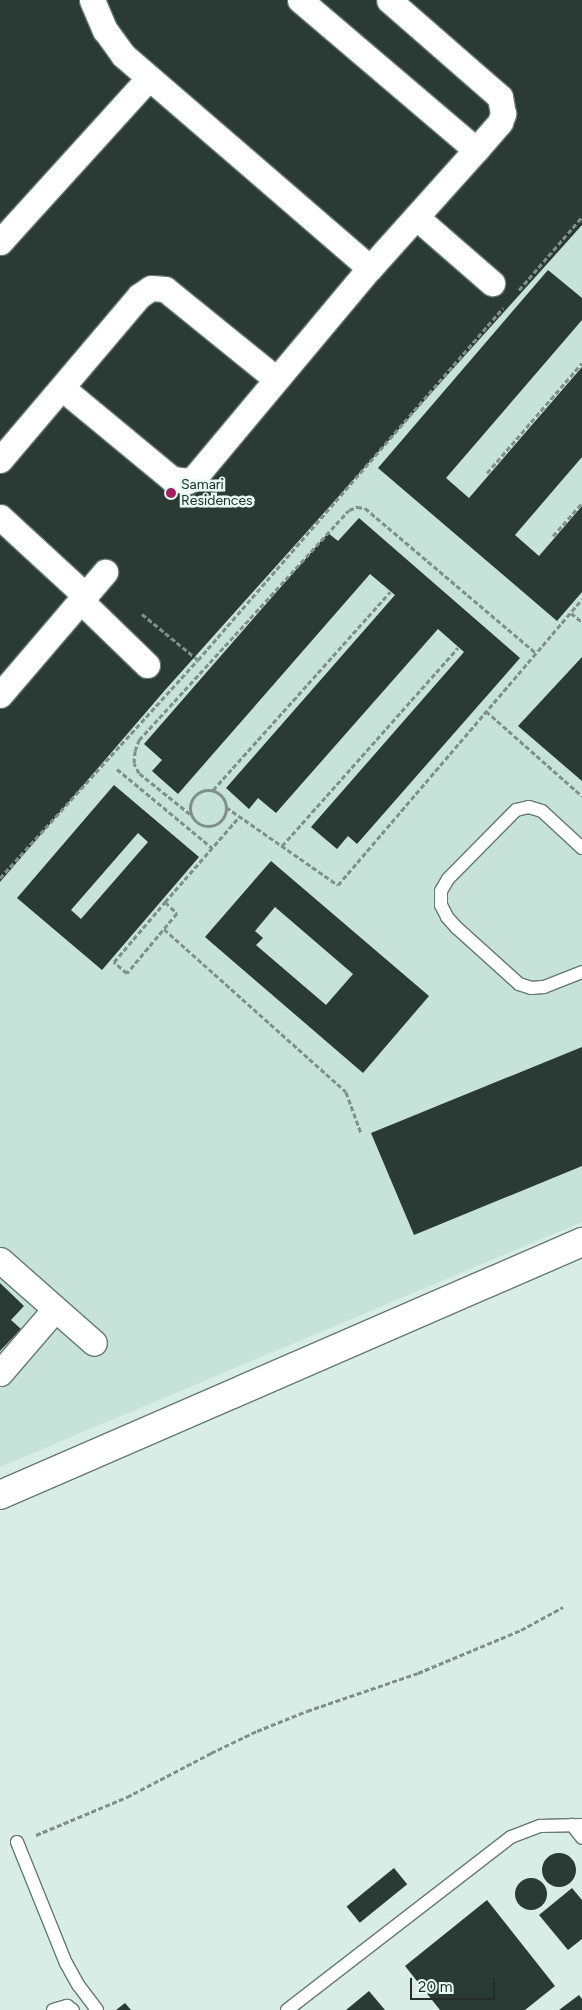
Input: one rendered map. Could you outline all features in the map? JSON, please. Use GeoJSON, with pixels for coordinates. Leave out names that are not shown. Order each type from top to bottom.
{"type":"FeatureCollection","features":[{"type":"Feature","properties":{"kind":"street"},"geometry":{"type":"LineString","coordinates":[[92,0],[105,30],[123,55],[370,268]]}},
{"type":"Feature","properties":{"kind":"street"},"geometry":{"type":"LineString","coordinates":[[300,0],[476,150]]}},
{"type":"Feature","properties":{"kind":"street"},"geometry":{"type":"LineString","coordinates":[[62,388],[172,478],[188,481],[201,472],[276,379],[370,268],[500,122],[503,114],[500,98],[389,0]]}},
{"type":"Feature","properties":{"kind":"street"},"geometry":{"type":"LineString","coordinates":[[0,242],[148,78]]}},
{"type":"Feature","properties":{"kind":"street"},"geometry":{"type":"LineString","coordinates":[[416,217],[492,283]]}},
{"type":"Feature","properties":{"kind":"street"},"geometry":{"type":"LineString","coordinates":[[0,460],[139,296],[150,288],[158,287],[171,293],[276,379]]}},
{"type":"Feature","properties":{"kind":"street"},"geometry":{"type":"LineString","coordinates":[[0,517],[84,599],[147,665]]}},
{"type":"Feature","properties":{"kind":"street"},"geometry":{"type":"LineString","coordinates":[[0,695],[84,599],[105,572]]}},
{"type":"Feature","properties":{"kind":"street"},"geometry":{"type":"LineString","coordinates":[[0,1495],[582,1242]]}},
{"type":"Feature","properties":{"kind":"street"},"geometry":{"type":"LineString","coordinates":[[0,1260],[94,1343]]}},
{"type":"Feature","properties":{"kind":"street"},"geometry":{"type":"LineString","coordinates":[[0,1373],[55,1309]]}},
{"type":"Feature","properties":{"kind":"lane"},"geometry":{"type":"LineString","coordinates":[[582,848],[542,811],[528,807],[516,810],[448,879],[441,891],[441,905],[447,917],[457,928],[519,984],[531,988],[544,987],[582,972]]}},
{"type":"Feature","properties":{"kind":"lane"},"geometry":{"type":"LineString","coordinates":[[288,2010],[511,1837],[540,1826],[577,1825],[582,1838]]}},
{"type":"Feature","properties":{"kind":"lane"},"geometry":{"type":"LineString","coordinates":[[18,1842],[66,1964],[79,1986],[97,2010]]}},
{"type":"Feature","properties":{"kind":"lane"},"geometry":{"type":"LineString","coordinates":[[53,2010],[67,2006],[73,2010]]}},
{"type":"Feature","properties":{"kind":"path"},"geometry":{"type":"LineString","coordinates":[[517,292],[582,217]]}},
{"type":"Feature","properties":{"kind":"path"},"geometry":{"type":"LineString","coordinates":[[0,878],[198,660],[504,307]]}},
{"type":"Feature","properties":{"kind":"path"},"geometry":{"type":"LineString","coordinates":[[487,473],[582,363]]}},
{"type":"Feature","properties":{"kind":"path"},"geometry":{"type":"LineString","coordinates":[[553,536],[582,503]]}},
{"type":"Feature","properties":{"kind":"path"},"geometry":{"type":"LineString","coordinates":[[190,814],[189,806],[195,794],[207,789],[213,790],[224,800],[225,814],[215,825],[200,825],[190,814],[139,773],[134,763],[135,751],[139,740],[349,510],[357,507],[365,508],[536,653]]}},
{"type":"Feature","properties":{"kind":"path"},"geometry":{"type":"LineString","coordinates":[[213,790],[390,592]]}},
{"type":"Feature","properties":{"kind":"path"},"geometry":{"type":"LineString","coordinates":[[226,807],[338,885],[582,599]]}},
{"type":"Feature","properties":{"kind":"path"},"geometry":{"type":"LineString","coordinates":[[571,613],[582,622]]}},
{"type":"Feature","properties":{"kind":"path"},"geometry":{"type":"LineString","coordinates":[[142,614],[198,660]]}},
{"type":"Feature","properties":{"kind":"path"},"geometry":{"type":"LineString","coordinates":[[282,846],[458,648]]}},
{"type":"Feature","properties":{"kind":"path"},"geometry":{"type":"LineString","coordinates":[[486,712],[582,796]]}},
{"type":"Feature","properties":{"kind":"path"},"geometry":{"type":"LineString","coordinates":[[117,769],[212,848]]}},
{"type":"Feature","properties":{"kind":"path"},"geometry":{"type":"LineString","coordinates":[[165,902],[177,913],[127,973],[114,962],[165,902],[240,816]]}},
{"type":"Feature","properties":{"kind":"path"},"geometry":{"type":"LineString","coordinates":[[164,929],[346,1092],[361,1133]]}},
{"type":"Feature","properties":{"kind":"path"},"geometry":{"type":"LineString","coordinates":[[18,1842],[96,1812],[257,1731],[307,1711],[418,1673],[521,1630],[563,1607]]}},
{"type":"Feature","properties":{"kind":"shaded area"},"geometry":{"type":"Polygon","coordinates":[[[0,0],[582,0],[582,1222],[0,1467],[0,0]]]}},
{"type":"Feature","properties":{"kind":"building","name":"Samari Residences"},"geometry":{"type":"Polygon","coordinates":[[[0,0],[582,0],[582,225],[166,689],[0,882],[0,0]]]}},
{"type":"Feature","properties":{"kind":"building"},"geometry":{"type":"Polygon","coordinates":[[[548,270],[582,298],[582,320],[446,478],[469,498],[582,367],[582,457],[515,535],[539,556],[582,506],[582,592],[557,621],[378,468],[548,270]]]}},
{"type":"Feature","properties":{"kind":"building"},"geometry":{"type":"Polygon","coordinates":[[[359,518],[520,658],[357,844],[348,836],[337,849],[311,827],[464,652],[438,629],[276,813],[258,798],[249,809],[226,788],[395,595],[370,574],[178,794],[152,771],[162,760],[144,744],[328,533],[338,541],[359,518]]]}},
{"type":"Feature","properties":{"kind":"building"},"geometry":{"type":"Polygon","coordinates":[[[582,657],[582,781],[518,726],[582,657]]]}},
{"type":"Feature","properties":{"kind":"building"},"geometry":{"type":"Polygon","coordinates":[[[114,785],[199,857],[102,970],[17,898],[114,785]],[[138,833],[71,910],[81,919],[148,842],[138,833]]]}},
{"type":"Feature","properties":{"kind":"building"},"geometry":{"type":"Polygon","coordinates":[[[271,861],[429,996],[363,1073],[205,937],[271,861]],[[275,907],[255,931],[263,938],[256,945],[326,1005],[353,974],[275,907]]]}},
{"type":"Feature","properties":{"kind":"building"},"geometry":{"type":"Polygon","coordinates":[[[582,1047],[582,1166],[414,1235],[371,1133],[582,1047]]]}},
{"type":"Feature","properties":{"kind":"building"},"geometry":{"type":"Polygon","coordinates":[[[0,1283],[24,1306],[11,1320],[21,1329],[0,1351],[0,1283]]]}},
{"type":"Feature","properties":{"kind":"building"},"geometry":{"type":"Polygon","coordinates":[[[559,1853],[571,1858],[576,1870],[571,1882],[559,1887],[547,1882],[542,1870],[547,1858],[559,1853]]]}},
{"type":"Feature","properties":{"kind":"building"},"geometry":{"type":"Polygon","coordinates":[[[394,1868],[407,1884],[360,1923],[347,1906],[394,1868]]]}},
{"type":"Feature","properties":{"kind":"building"},"geometry":{"type":"Polygon","coordinates":[[[531,1878],[537,1879],[542,1883],[546,1888],[546,1900],[542,1905],[537,1909],[531,1910],[525,1909],[520,1905],[516,1900],[515,1894],[516,1888],[520,1883],[525,1879],[531,1878]]]}},
{"type":"Feature","properties":{"kind":"building"},"geometry":{"type":"Polygon","coordinates":[[[572,1888],[582,1900],[582,1939],[568,1950],[539,1915],[572,1888]]]}},
{"type":"Feature","properties":{"kind":"building"},"geometry":{"type":"Polygon","coordinates":[[[487,1900],[555,1986],[525,2010],[440,2010],[405,1966],[487,1900]]]}},
{"type":"Feature","properties":{"kind":"building"},"geometry":{"type":"Polygon","coordinates":[[[369,1991],[385,2010],[346,2010],[369,1991]]]}},
{"type":"Feature","properties":{"kind":"building"},"geometry":{"type":"Polygon","coordinates":[[[579,1995],[582,1999],[582,2010],[559,2010],[579,1995]]]}},
{"type":"Feature","properties":{"kind":"building"},"geometry":{"type":"Polygon","coordinates":[[[125,2003],[131,2010],[116,2010],[125,2003]]]}},
{"type":"Feature","properties":{"kind":"place","name":"Samari Residences"},"geometry":{"type":"Point","coordinates":[171,493]}}]}
